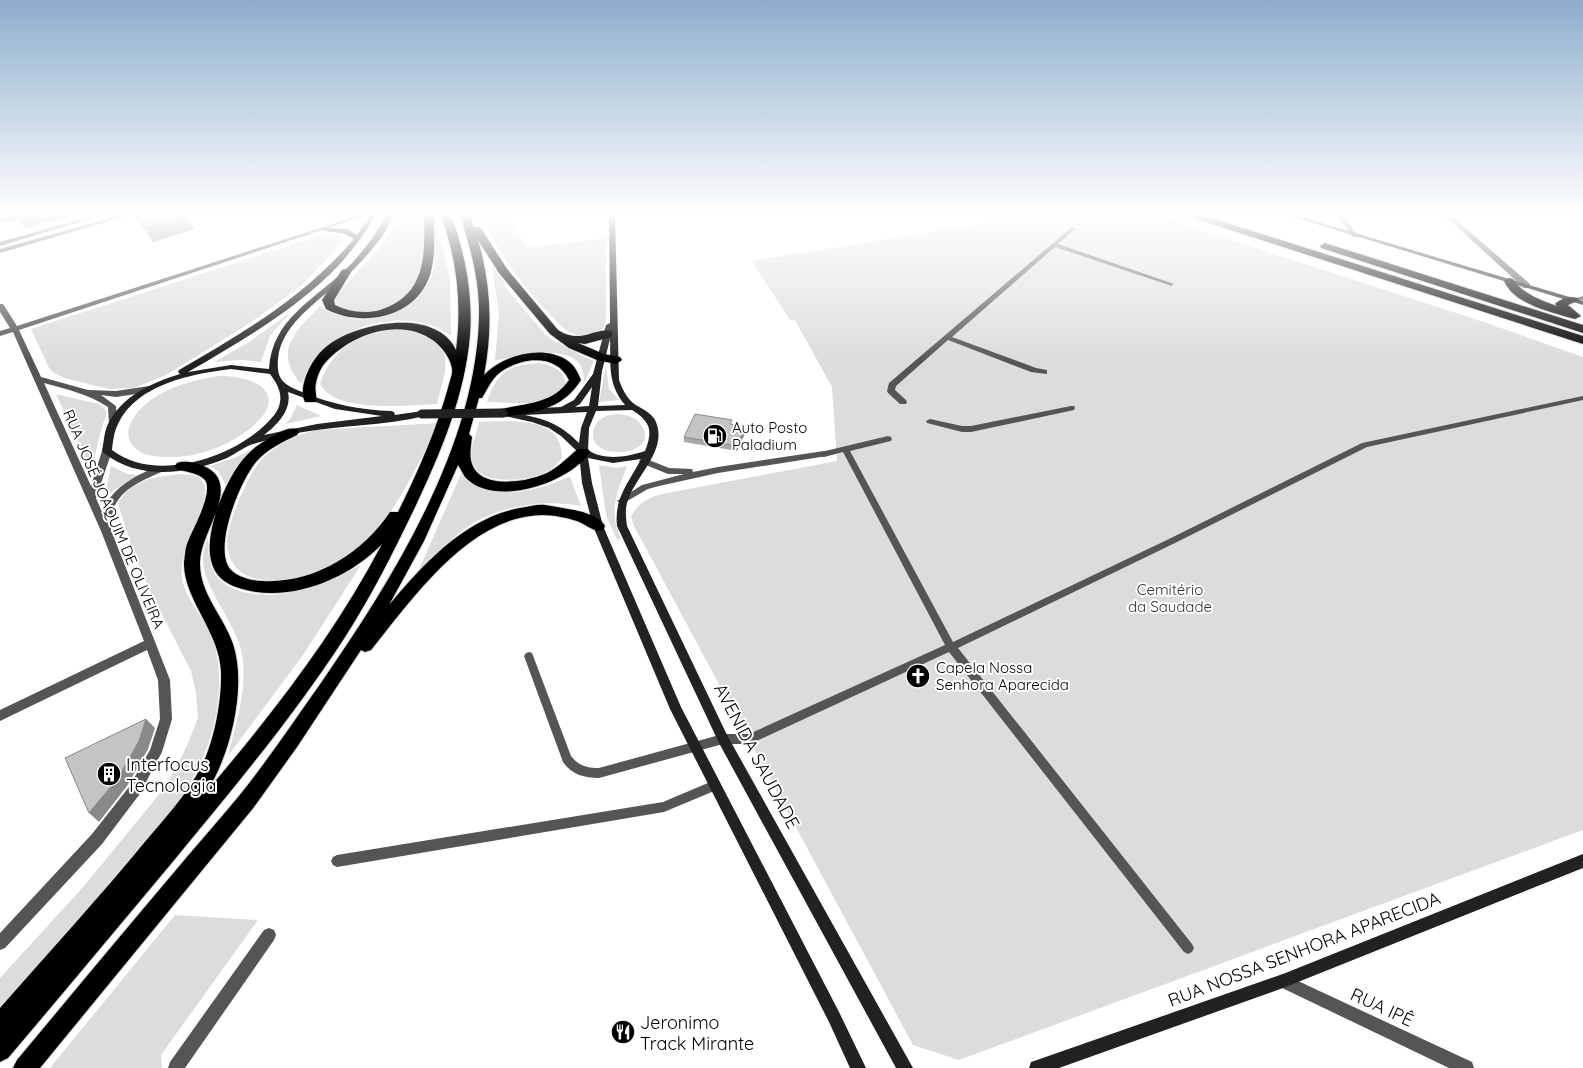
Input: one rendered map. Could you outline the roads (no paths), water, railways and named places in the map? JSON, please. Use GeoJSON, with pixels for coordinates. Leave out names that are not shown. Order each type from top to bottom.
{"type":"FeatureCollection","features":[{"type":"Feature","properties":{"kind":"highway"},"geometry":{"type":"LineString","coordinates":[[346,272],[328,300],[330,306],[338,311],[364,316],[388,311],[408,301],[417,291],[428,263]]}},
{"type":"Feature","properties":{"kind":"highway"},"geometry":{"type":"LineString","coordinates":[[0,1050],[239,768],[328,650],[386,552],[426,469],[445,421],[458,372],[464,336],[464,288],[460,263]]}},
{"type":"Feature","properties":{"kind":"highway"},"geometry":{"type":"LineString","coordinates":[[25,1068],[255,790],[316,704],[374,617],[416,543],[448,473],[473,401],[482,352],[484,299],[480,263]]}},
{"type":"Feature","properties":{"kind":"highway"},"geometry":{"type":"LineString","coordinates":[[497,263],[554,332],[573,345],[601,357],[616,360]]}},
{"type":"Feature","properties":{"kind":"highway"},"geometry":{"type":"LineString","coordinates":[[1344,263],[1583,340]]}},
{"type":"Feature","properties":{"kind":"highway"},"geometry":{"type":"LineString","coordinates":[[1378,263],[1583,329]]}},
{"type":"Feature","properties":{"kind":"highway"},"geometry":{"type":"LineString","coordinates":[[1509,281],[1511,288],[1519,294],[1583,319]]}},
{"type":"Feature","properties":{"kind":"highway"},"geometry":{"type":"LineString","coordinates":[[1570,314],[1561,304],[1580,300]]}},
{"type":"Feature","properties":{"kind":"highway"},"geometry":{"type":"LineString","coordinates":[[310,399],[309,385],[312,375],[326,354],[347,338],[378,327],[412,326],[438,335],[446,341],[456,358],[458,372]]}},
{"type":"Feature","properties":{"kind":"highway"},"geometry":{"type":"LineString","coordinates":[[554,332],[567,338],[585,340],[607,334]]}},
{"type":"Feature","properties":{"kind":"highway"},"geometry":{"type":"LineString","coordinates":[[473,401],[485,381],[493,373],[515,361],[544,357],[558,360],[566,364],[573,371],[575,380],[570,389],[560,398],[540,406],[503,413]]}},
{"type":"Feature","properties":{"kind":"highway"},"geometry":{"type":"LineString","coordinates":[[465,427],[464,464],[470,473],[479,479],[499,486],[532,484],[552,476],[582,452]]}},
{"type":"Feature","properties":{"kind":"highway"},"geometry":{"type":"LineString","coordinates":[[292,432],[275,440],[261,450],[242,471],[219,529],[216,544],[217,560],[223,572],[236,581],[252,587],[288,586],[315,580],[366,550],[387,529],[426,469]]}},
{"type":"Feature","properties":{"kind":"highway"},"geometry":{"type":"LineString","coordinates":[[0,1025],[126,881],[185,808],[208,775],[218,750],[227,707],[230,672],[225,644],[194,582],[192,564],[194,546],[212,502],[215,489],[211,478],[202,471],[182,466]]}},
{"type":"Feature","properties":{"kind":"highway"},"geometry":{"type":"LineString","coordinates":[[316,704],[413,587],[455,545],[476,530],[491,522],[530,511],[560,512],[578,516],[598,526]]}},
{"type":"Feature","properties":{"kind":"main road"},"geometry":{"type":"LineString","coordinates":[[336,263],[298,298],[237,339],[150,389],[122,411],[113,424],[108,451],[116,459],[127,464],[161,469],[182,466],[204,462],[227,454],[248,443],[269,427],[280,413],[285,402],[282,386],[273,372],[272,360],[275,348],[290,323],[355,263]]}},
{"type":"Feature","properties":{"kind":"main road"},"geometry":{"type":"LineString","coordinates":[[503,413],[548,424],[558,429],[582,452],[606,459],[646,458],[654,434],[652,422],[645,414],[632,407],[618,388],[616,380],[613,263]]}},
{"type":"Feature","properties":{"kind":"main road"},"geometry":{"type":"LineString","coordinates":[[1447,263],[1580,300]]}},
{"type":"Feature","properties":{"kind":"main road"},"geometry":{"type":"LineString","coordinates":[[613,310],[598,371],[593,408],[585,428],[582,452],[598,526],[676,710],[834,1017],[858,1068]]}},
{"type":"Feature","properties":{"kind":"main road"},"geometry":{"type":"LineString","coordinates":[[168,380],[195,372],[231,367],[273,372]]}},
{"type":"Feature","properties":{"kind":"main road"},"geometry":{"type":"LineString","coordinates":[[559,412],[577,402],[598,371]]}},
{"type":"Feature","properties":{"kind":"main road"},"geometry":{"type":"LineString","coordinates":[[282,386],[310,399],[339,409],[358,412],[422,414],[559,412],[593,408],[632,407]]}},
{"type":"Feature","properties":{"kind":"main road"},"geometry":{"type":"LineString","coordinates":[[248,443],[327,424],[372,422],[422,414]]}},
{"type":"Feature","properties":{"kind":"main road","name":"AVENIDA SAUDADE"},"geometry":{"type":"LineString","coordinates":[[646,458],[622,502],[620,513],[622,526],[724,739],[905,1068]]}},
{"type":"Feature","properties":{"kind":"main road","name":"RUA NOSSA SENHORA APARECIDA"},"geometry":{"type":"LineString","coordinates":[[1037,1068],[1282,981],[1583,861]]}},
{"type":"Feature","properties":{"kind":"street"},"geometry":{"type":"LineString","coordinates":[[0,334],[218,263]]}},
{"type":"Feature","properties":{"kind":"street"},"geometry":{"type":"LineString","coordinates":[[1501,263],[1527,286]]}},
{"type":"Feature","properties":{"kind":"street","name":"RUA JOSÉ JOAQUIM DE OLIVEIRA"},"geometry":{"type":"LineString","coordinates":[[0,306],[15,329],[106,531],[164,680],[166,719],[156,752],[134,791],[96,839],[0,943]]}},
{"type":"Feature","properties":{"kind":"street"},"geometry":{"type":"LineString","coordinates":[[38,379],[85,392],[105,401],[112,406],[113,424]]}},
{"type":"Feature","properties":{"kind":"street"},"geometry":{"type":"LineString","coordinates":[[85,392],[116,394],[150,389]]}},
{"type":"Feature","properties":{"kind":"street"},"geometry":{"type":"LineString","coordinates":[[91,499],[108,451]]}},
{"type":"Feature","properties":{"kind":"street"},"geometry":{"type":"LineString","coordinates":[[622,502],[645,487],[718,470],[824,454]]}},
{"type":"Feature","properties":{"kind":"street"},"geometry":{"type":"LineString","coordinates":[[646,458],[668,471],[718,470]]}},
{"type":"Feature","properties":{"kind":"street"},"geometry":{"type":"LineString","coordinates":[[106,531],[107,511],[118,494],[128,485],[161,469]]}},
{"type":"Feature","properties":{"kind":"street"},"geometry":{"type":"LineString","coordinates":[[0,716],[150,643]]}},
{"type":"Feature","properties":{"kind":"street"},"geometry":{"type":"LineString","coordinates":[[176,1068],[269,935]]}},
{"type":"Feature","properties":{"kind":"street","name":"RUA IPÊ"},"geometry":{"type":"LineString","coordinates":[[1282,981],[1466,1068]]}},
{"type":"Feature","properties":{"kind":"lane"},"geometry":{"type":"LineString","coordinates":[[903,402],[891,391],[892,385],[1033,263]]}},
{"type":"Feature","properties":{"kind":"lane"},"geometry":{"type":"LineString","coordinates":[[1108,263],[1171,284]]}},
{"type":"Feature","properties":{"kind":"lane"},"geometry":{"type":"LineString","coordinates":[[947,337],[1034,370],[1044,372]]}},
{"type":"Feature","properties":{"kind":"lane"},"geometry":{"type":"LineString","coordinates":[[529,656],[567,759],[571,766],[579,770],[599,773],[724,739],[750,739],[951,647],[1172,541],[1365,445],[1583,398]]}},
{"type":"Feature","properties":{"kind":"lane"},"geometry":{"type":"LineString","coordinates":[[930,421],[962,429],[971,429],[1071,408]]}},
{"type":"Feature","properties":{"kind":"lane"},"geometry":{"type":"LineString","coordinates":[[824,454],[888,439]]}},
{"type":"Feature","properties":{"kind":"lane"},"geometry":{"type":"LineString","coordinates":[[845,449],[951,647],[1188,948]]}},
{"type":"Feature","properties":{"kind":"lane"},"geometry":{"type":"LineString","coordinates":[[337,861],[664,807],[715,785]]}},
{"type":"Feature","properties":{"kind":"place","name":"Auto Posto Paladium"},"geometry":{"type":"Point","coordinates":[715,436]}},
{"type":"Feature","properties":{"kind":"place","name":"Capela Nossa Senhora Aparecida"},"geometry":{"type":"Point","coordinates":[918,676]}},
{"type":"Feature","properties":{"kind":"place","name":"Interfocus Tecnologia"},"geometry":{"type":"Point","coordinates":[109,774]}},
{"type":"Feature","properties":{"kind":"place","name":"Jeronimo Track Mirante"},"geometry":{"type":"Point","coordinates":[623,1032]}},
{"type":"Feature","properties":{"kind":"park label","name":"Cemitério da Saudade"},"geometry":{"type":"Point","coordinates":[1170,598]}}]}
